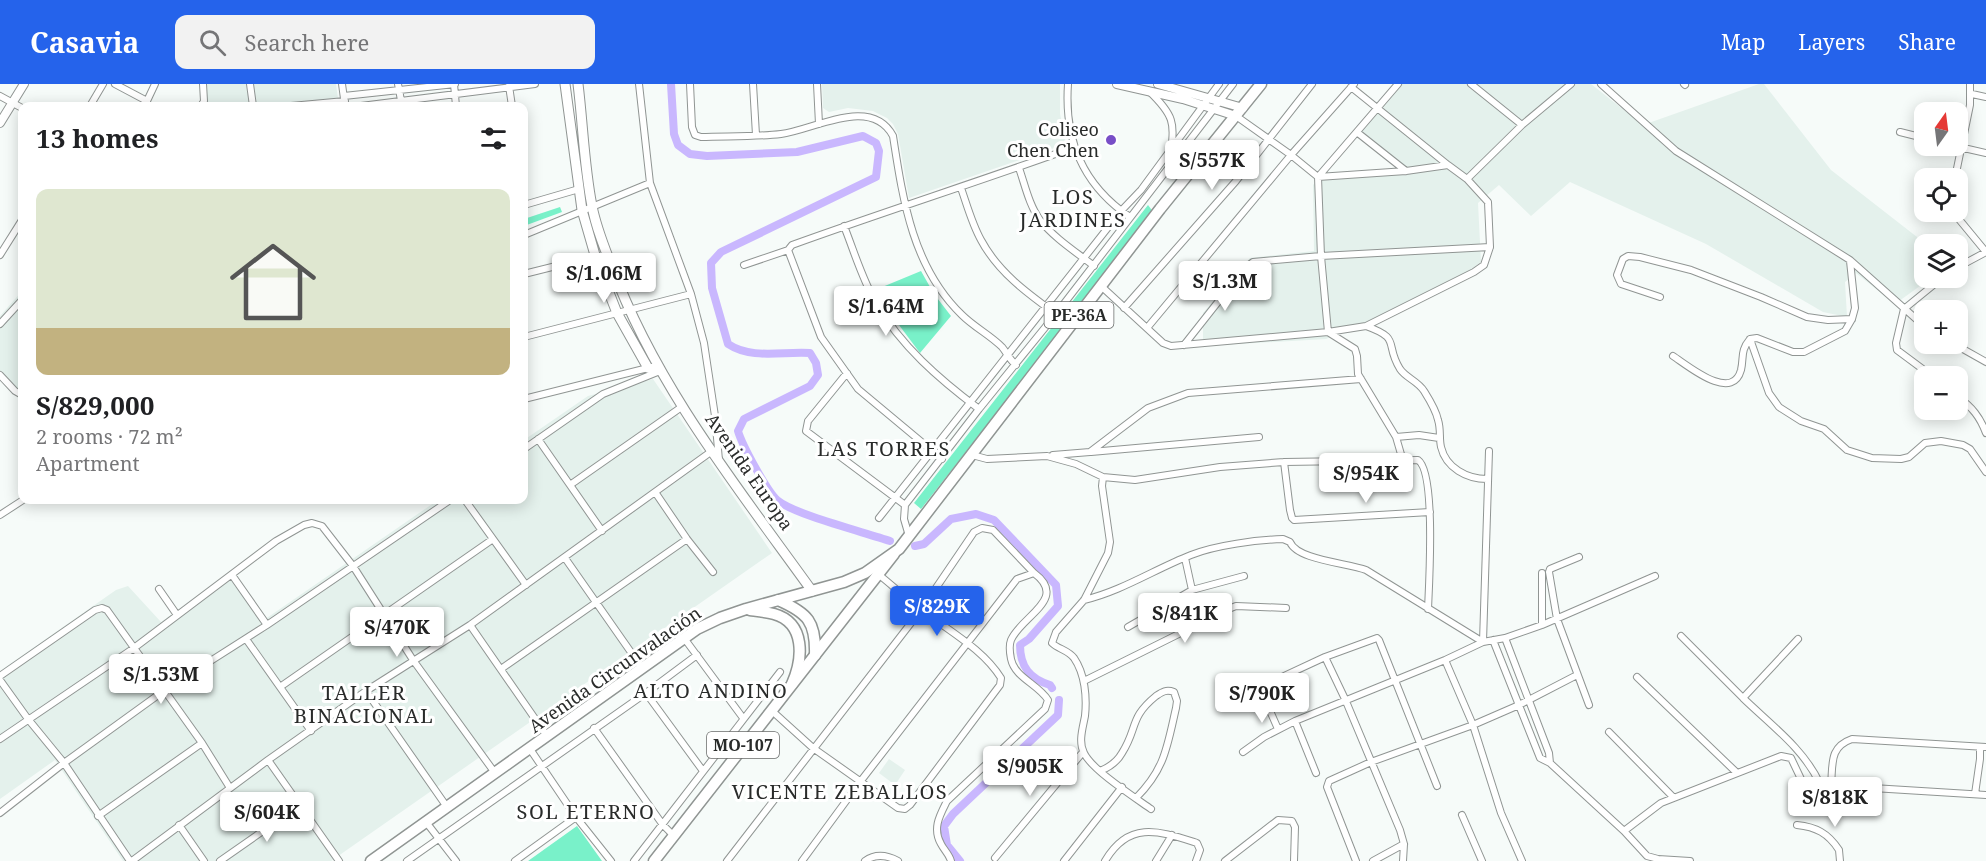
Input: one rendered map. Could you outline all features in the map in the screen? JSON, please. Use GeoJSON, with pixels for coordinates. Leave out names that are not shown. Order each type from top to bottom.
{"type":"FeatureCollection","features":[{"type":"Feature","properties":{"kind":"main road"},"geometry":{"type":"LineString","coordinates":[[565,84],[582,210],[596,256],[617,313],[648,368],[659,368]]}},
{"type":"Feature","properties":{"kind":"main road","name":"Avenida Europa"},"geometry":{"type":"LineString","coordinates":[[578,84],[592,206],[601,238],[628,310],[682,406],[812,591]]}},
{"type":"Feature","properties":{"kind":"main road","name":"Avenida Circunvalación"},"geometry":{"type":"LineString","coordinates":[[815,655],[972,455],[1160,209],[1261,84]]}},
{"type":"Feature","properties":{"kind":"main road","name":"Avenida Circunvalación"},"geometry":{"type":"LineString","coordinates":[[371,861],[684,638],[720,618],[844,582],[865,573],[898,549]]}},
{"type":"Feature","properties":{"kind":"main road"},"geometry":{"type":"LineString","coordinates":[[778,600],[806,615],[816,639],[815,655]]}},
{"type":"Feature","properties":{"kind":"main road"},"geometry":{"type":"LineString","coordinates":[[746,609],[776,614],[787,621],[796,632],[801,653],[798,670],[792,684]]}},
{"type":"Feature","properties":{"kind":"main road","name":"MO-107"},"geometry":{"type":"LineString","coordinates":[[654,861],[815,655]]}},
{"type":"Feature","properties":{"kind":"street"},"geometry":{"type":"LineString","coordinates":[[0,123],[24,84]]}},
{"type":"Feature","properties":{"kind":"street"},"geometry":{"type":"LineString","coordinates":[[92,102],[103,84]]}},
{"type":"Feature","properties":{"kind":"street"},"geometry":{"type":"LineString","coordinates":[[115,84],[147,101],[154,84]]}},
{"type":"Feature","properties":{"kind":"street"},"geometry":{"type":"LineString","coordinates":[[202,84],[203,102]]}},
{"type":"Feature","properties":{"kind":"street"},"geometry":{"type":"LineString","coordinates":[[250,84],[252,102]]}},
{"type":"Feature","properties":{"kind":"street"},"geometry":{"type":"LineString","coordinates":[[342,84],[345,101],[399,87],[454,84],[456,102]]}},
{"type":"Feature","properties":{"kind":"street"},"geometry":{"type":"LineString","coordinates":[[407,102],[535,84]]}},
{"type":"Feature","properties":{"kind":"street"},"geometry":{"type":"LineString","coordinates":[[639,84],[650,183],[691,294],[704,343],[719,461]]}},
{"type":"Feature","properties":{"kind":"street"},"geometry":{"type":"LineString","coordinates":[[690,84],[692,128],[695,135],[701,138],[782,134],[844,117],[866,117],[879,121],[888,128],[893,136],[904,207],[925,266],[940,289],[962,315],[1004,349],[1007,357],[1016,365]]}},
{"type":"Feature","properties":{"kind":"street"},"geometry":{"type":"LineString","coordinates":[[753,84],[756,135]]}},
{"type":"Feature","properties":{"kind":"street"},"geometry":{"type":"LineString","coordinates":[[817,84],[819,124]]}},
{"type":"Feature","properties":{"kind":"street"},"geometry":{"type":"LineString","coordinates":[[1068,84],[1068,116],[1082,167],[1092,183],[1130,217]]}},
{"type":"Feature","properties":{"kind":"street"},"geometry":{"type":"LineString","coordinates":[[1158,84],[1220,101],[1239,112],[1268,141],[1291,155],[1318,177],[1406,171],[1448,165]]}},
{"type":"Feature","properties":{"kind":"street"},"geometry":{"type":"LineString","coordinates":[[879,518],[1014,350],[1121,211],[1141,190],[1171,146],[1219,84]]}},
{"type":"Feature","properties":{"kind":"street"},"geometry":{"type":"LineString","coordinates":[[909,536],[904,519],[905,505],[1094,266],[1233,84]]}},
{"type":"Feature","properties":{"kind":"street"},"geometry":{"type":"LineString","coordinates":[[1124,308],[1236,181],[1312,84]]}},
{"type":"Feature","properties":{"kind":"street"},"geometry":{"type":"LineString","coordinates":[[1328,332],[1321,256],[1318,177],[1398,84]]}},
{"type":"Feature","properties":{"kind":"street"},"geometry":{"type":"LineString","coordinates":[[1471,84],[1522,124]]}},
{"type":"Feature","properties":{"kind":"street"},"geometry":{"type":"LineString","coordinates":[[1467,178],[1522,124],[1572,84]]}},
{"type":"Feature","properties":{"kind":"street"},"geometry":{"type":"LineString","coordinates":[[1601,84],[1676,151],[1850,260],[1914,318]]}},
{"type":"Feature","properties":{"kind":"street"},"geometry":{"type":"LineString","coordinates":[[1968,115],[1972,94],[1970,84]]}},
{"type":"Feature","properties":{"kind":"street"},"geometry":{"type":"LineString","coordinates":[[1123,85],[1148,90],[1184,91],[1201,106],[1214,110],[1239,112]]}},
{"type":"Feature","properties":{"kind":"street"},"geometry":{"type":"LineString","coordinates":[[509,86],[511,102]]}},
{"type":"Feature","properties":{"kind":"street"},"geometry":{"type":"LineString","coordinates":[[1101,286],[1163,343],[1171,346],[1328,332],[1366,326],[1484,265],[1490,247],[1488,202],[1467,178],[1377,110],[1352,86],[1291,155],[1147,328]]}},
{"type":"Feature","properties":{"kind":"street"},"geometry":{"type":"LineString","coordinates":[[399,87],[401,102]]}},
{"type":"Feature","properties":{"kind":"street"},"geometry":{"type":"LineString","coordinates":[[1148,90],[1169,112],[1173,123],[1169,167]]}},
{"type":"Feature","properties":{"kind":"street"},"geometry":{"type":"LineString","coordinates":[[1972,94],[1986,97]]}},
{"type":"Feature","properties":{"kind":"street"},"geometry":{"type":"LineString","coordinates":[[0,96],[18,106]]}},
{"type":"Feature","properties":{"kind":"street"},"geometry":{"type":"LineString","coordinates":[[1900,132],[1914,136]]}},
{"type":"Feature","properties":{"kind":"street"},"geometry":{"type":"LineString","coordinates":[[1358,133],[1406,171]]}},
{"type":"Feature","properties":{"kind":"street"},"geometry":{"type":"LineString","coordinates":[[744,265],[788,250],[792,245],[844,226],[961,188],[1075,147]]}},
{"type":"Feature","properties":{"kind":"street"},"geometry":{"type":"LineString","coordinates":[[1968,148],[1986,153]]}},
{"type":"Feature","properties":{"kind":"street"},"geometry":{"type":"LineString","coordinates":[[1019,168],[1032,205],[1040,219],[1049,230],[1094,266]]}},
{"type":"Feature","properties":{"kind":"street"},"geometry":{"type":"LineString","coordinates":[[528,233],[650,183]]}},
{"type":"Feature","properties":{"kind":"street"},"geometry":{"type":"LineString","coordinates":[[961,188],[980,238],[994,262],[1009,278],[1056,314]]}},
{"type":"Feature","properties":{"kind":"street"},"geometry":{"type":"LineString","coordinates":[[528,204],[579,189]]}},
{"type":"Feature","properties":{"kind":"street"},"geometry":{"type":"LineString","coordinates":[[1961,222],[1986,252],[1968,262]]}},
{"type":"Feature","properties":{"kind":"street"},"geometry":{"type":"LineString","coordinates":[[0,255],[18,226]]}},
{"type":"Feature","properties":{"kind":"street"},"geometry":{"type":"LineString","coordinates":[[844,226],[876,304],[925,366],[979,409]]}},
{"type":"Feature","properties":{"kind":"street"},"geometry":{"type":"LineString","coordinates":[[1184,345],[1250,263],[1321,256],[1490,247]]}},
{"type":"Feature","properties":{"kind":"street"},"geometry":{"type":"LineString","coordinates":[[788,250],[821,337],[858,389],[942,459]]}},
{"type":"Feature","properties":{"kind":"street"},"geometry":{"type":"LineString","coordinates":[[528,273],[596,256]]}},
{"type":"Feature","properties":{"kind":"street"},"geometry":{"type":"LineString","coordinates":[[1660,297],[1622,284],[1617,275],[1623,260],[1628,256],[1640,257],[1690,270],[1807,317],[1852,320]]}},
{"type":"Feature","properties":{"kind":"street"},"geometry":{"type":"LineString","coordinates":[[1673,356],[1714,382],[1724,384],[1732,382],[1741,372],[1743,348],[1750,339],[1757,338],[1793,352],[1804,352],[1845,331],[1852,320],[1855,308],[1850,260]]}},
{"type":"Feature","properties":{"kind":"street"},"geometry":{"type":"LineString","coordinates":[[1919,366],[1897,350],[1896,343],[1904,309],[1930,288]]}},
{"type":"Feature","properties":{"kind":"street"},"geometry":{"type":"LineString","coordinates":[[528,336],[691,294]]}},
{"type":"Feature","properties":{"kind":"street"},"geometry":{"type":"LineString","coordinates":[[0,324],[18,304]]}},
{"type":"Feature","properties":{"kind":"street"},"geometry":{"type":"LineString","coordinates":[[1366,326],[1385,333],[1390,339],[1398,366],[1403,374],[1423,389],[1437,416],[1442,451],[1453,467],[1475,479],[1487,478]]}},
{"type":"Feature","properties":{"kind":"street"},"geometry":{"type":"LineString","coordinates":[[1328,332],[1354,349],[1358,356],[1358,374],[1396,437],[1403,461]]}},
{"type":"Feature","properties":{"kind":"street"},"geometry":{"type":"LineString","coordinates":[[1750,339],[1769,393],[1779,407],[1801,421],[1824,429],[1847,450],[1872,458],[1902,459],[1909,457],[1925,443],[1941,441],[1963,445],[1970,449],[1986,472]]}},
{"type":"Feature","properties":{"kind":"street"},"geometry":{"type":"LineString","coordinates":[[1004,349],[1014,350],[1022,357]]}},
{"type":"Feature","properties":{"kind":"street"},"geometry":{"type":"LineString","coordinates":[[1968,352],[1986,362]]}},
{"type":"Feature","properties":{"kind":"street"},"geometry":{"type":"LineString","coordinates":[[528,395],[648,368]]}},
{"type":"Feature","properties":{"kind":"street"},"geometry":{"type":"LineString","coordinates":[[528,446],[603,394],[659,368]]}},
{"type":"Feature","properties":{"kind":"street"},"geometry":{"type":"LineString","coordinates":[[847,373],[808,421],[806,431],[905,505]]}},
{"type":"Feature","properties":{"kind":"street"},"geometry":{"type":"LineString","coordinates":[[0,375],[18,391]]}},
{"type":"Feature","properties":{"kind":"street"},"geometry":{"type":"LineString","coordinates":[[1090,452],[1148,408],[1188,393],[1361,379]]}},
{"type":"Feature","properties":{"kind":"street"},"geometry":{"type":"LineString","coordinates":[[1968,404],[1981,419],[1986,433]]}},
{"type":"Feature","properties":{"kind":"street"},"geometry":{"type":"LineString","coordinates":[[570,485],[682,406]]}},
{"type":"Feature","properties":{"kind":"street"},"geometry":{"type":"LineString","coordinates":[[1396,437],[1419,435],[1439,438]]}},
{"type":"Feature","properties":{"kind":"street"},"geometry":{"type":"LineString","coordinates":[[972,455],[987,459],[1047,456],[1259,437]]}},
{"type":"Feature","properties":{"kind":"street"},"geometry":{"type":"LineString","coordinates":[[538,439],[602,531]]}},
{"type":"Feature","properties":{"kind":"street"},"geometry":{"type":"LineString","coordinates":[[230,788],[202,743],[110,612],[102,608],[95,610],[0,678],[28,719],[64,763],[98,816],[131,861],[268,760],[366,691],[470,625],[712,450]]}},
{"type":"Feature","properties":{"kind":"street"},"geometry":{"type":"LineString","coordinates":[[1483,642],[1489,451]]}},
{"type":"Feature","properties":{"kind":"street"},"geometry":{"type":"LineString","coordinates":[[1047,456],[1076,464],[1103,477],[1135,480],[1220,467],[1284,462],[1418,460],[1422,464],[1430,512],[1428,609]]}},
{"type":"Feature","properties":{"kind":"street"},"geometry":{"type":"LineString","coordinates":[[1284,462],[1290,515],[1294,520],[1430,512]]}},
{"type":"Feature","properties":{"kind":"street"},"geometry":{"type":"LineString","coordinates":[[1103,477],[1102,486],[1110,542],[1108,553],[1084,600],[1052,639],[1054,645],[1073,656],[1080,667],[1084,681],[1085,713],[1081,741],[1083,752],[1100,771],[1151,809]]}},
{"type":"Feature","properties":{"kind":"street"},"geometry":{"type":"LineString","coordinates":[[655,492],[713,572]]}},
{"type":"Feature","properties":{"kind":"street"},"geometry":{"type":"LineString","coordinates":[[0,515],[18,503]]}},
{"type":"Feature","properties":{"kind":"street"},"geometry":{"type":"LineString","coordinates":[[0,813],[64,763],[165,690],[246,639],[444,504]]}},
{"type":"Feature","properties":{"kind":"street"},"geometry":{"type":"LineString","coordinates":[[468,504],[526,585]]}},
{"type":"Feature","properties":{"kind":"street"},"geometry":{"type":"LineString","coordinates":[[0,739],[135,648],[276,541],[312,523],[322,526],[353,566],[413,660],[495,773]]}},
{"type":"Feature","properties":{"kind":"street"},"geometry":{"type":"LineString","coordinates":[[726,861],[921,610],[974,532],[977,529],[987,528],[993,530],[1043,580],[1047,589],[1045,601],[1040,608],[1022,624],[1009,642],[1011,660],[1016,671],[1042,691],[1048,700],[1045,709],[947,801],[939,817],[936,830],[940,843],[951,861]]}},
{"type":"Feature","properties":{"kind":"street"},"geometry":{"type":"LineString","coordinates":[[280,687],[493,539]]}},
{"type":"Feature","properties":{"kind":"street"},"geometry":{"type":"LineString","coordinates":[[501,669],[687,539]]}},
{"type":"Feature","properties":{"kind":"street"},"geometry":{"type":"LineString","coordinates":[[1084,600],[1103,596],[1194,554],[1283,539],[1290,542],[1292,547],[1299,552],[1330,562],[1351,564],[1366,570],[1483,642]]}},
{"type":"Feature","properties":{"kind":"street"},"geometry":{"type":"LineString","coordinates":[[1579,557],[1549,570],[1557,620],[1589,705]]}},
{"type":"Feature","properties":{"kind":"street"},"geometry":{"type":"LineString","coordinates":[[565,558],[642,668]]}},
{"type":"Feature","properties":{"kind":"street"},"geometry":{"type":"LineString","coordinates":[[1185,558],[1192,590]]}},
{"type":"Feature","properties":{"kind":"street"},"geometry":{"type":"LineString","coordinates":[[802,861],[1017,579],[1034,573]]}},
{"type":"Feature","properties":{"kind":"street"},"geometry":{"type":"LineString","coordinates":[[1542,573],[1542,626]]}},
{"type":"Feature","properties":{"kind":"street"},"geometry":{"type":"LineString","coordinates":[[771,710],[813,748],[898,808],[905,809],[910,805],[1000,685],[999,675],[968,644],[921,610],[878,574]]}},
{"type":"Feature","properties":{"kind":"street"},"geometry":{"type":"LineString","coordinates":[[232,575],[267,625]]}},
{"type":"Feature","properties":{"kind":"street"},"geometry":{"type":"LineString","coordinates":[[1128,627],[1192,590],[1244,576]]}},
{"type":"Feature","properties":{"kind":"street"},"geometry":{"type":"LineString","coordinates":[[1243,752],[1278,729],[1345,699],[1445,660],[1483,642],[1505,638],[1542,626],[1655,576]]}},
{"type":"Feature","properties":{"kind":"street"},"geometry":{"type":"LineString","coordinates":[[159,589],[177,615]]}},
{"type":"Feature","properties":{"kind":"street"},"geometry":{"type":"LineString","coordinates":[[1084,681],[1236,606],[1286,608]]}},
{"type":"Feature","properties":{"kind":"street"},"geometry":{"type":"LineString","coordinates":[[470,625],[547,736]]}},
{"type":"Feature","properties":{"kind":"street"},"geometry":{"type":"LineString","coordinates":[[1681,636],[1797,750],[1812,767],[1820,784]]}},
{"type":"Feature","properties":{"kind":"street"},"geometry":{"type":"LineString","coordinates":[[684,638],[743,718]]}},
{"type":"Feature","properties":{"kind":"street"},"geometry":{"type":"LineString","coordinates":[[1241,696],[1325,657],[1377,638],[1437,786]]}},
{"type":"Feature","properties":{"kind":"street"},"geometry":{"type":"LineString","coordinates":[[1505,638],[1550,753],[1550,763]]}},
{"type":"Feature","properties":{"kind":"street"},"geometry":{"type":"LineString","coordinates":[[246,639],[311,731]]}},
{"type":"Feature","properties":{"kind":"street"},"geometry":{"type":"LineString","coordinates":[[1743,698],[1798,639]]}},
{"type":"Feature","properties":{"kind":"street"},"geometry":{"type":"LineString","coordinates":[[1493,640],[1540,758],[1550,763],[1624,831],[1647,859],[1690,861]]}},
{"type":"Feature","properties":{"kind":"street"},"geometry":{"type":"LineString","coordinates":[[407,861],[697,655]]}},
{"type":"Feature","properties":{"kind":"street"},"geometry":{"type":"LineString","coordinates":[[1325,657],[1345,699],[1404,844],[1403,861]]}},
{"type":"Feature","properties":{"kind":"street"},"geometry":{"type":"LineString","coordinates":[[1445,660],[1473,725],[1501,813],[1522,861]]}},
{"type":"Feature","properties":{"kind":"street"},"geometry":{"type":"LineString","coordinates":[[634,861],[780,672]]}},
{"type":"Feature","properties":{"kind":"street"},"geometry":{"type":"LineString","coordinates":[[1356,861],[1327,785],[1329,782],[1371,762],[1473,725],[1519,705],[1577,675]]}},
{"type":"Feature","properties":{"kind":"street"},"geometry":{"type":"LineString","coordinates":[[1637,677],[1736,772]]}},
{"type":"Feature","properties":{"kind":"street"},"geometry":{"type":"LineString","coordinates":[[1259,686],[1278,729]]}},
{"type":"Feature","properties":{"kind":"street"},"geometry":{"type":"LineString","coordinates":[[1100,771],[1112,765],[1121,755],[1128,744],[1135,720],[1142,707],[1162,692],[1169,690],[1174,692],[1177,701],[1176,708],[1164,755],[1152,783],[1136,798]]}},
{"type":"Feature","properties":{"kind":"street"},"geometry":{"type":"LineString","coordinates":[[366,691],[447,807]]}},
{"type":"Feature","properties":{"kind":"street"},"geometry":{"type":"LineString","coordinates":[[646,693],[702,771]]}},
{"type":"Feature","properties":{"kind":"street"},"geometry":{"type":"LineString","coordinates":[[1295,721],[1316,773]]}},
{"type":"Feature","properties":{"kind":"street"},"geometry":{"type":"LineString","coordinates":[[594,728],[663,825],[674,836]]}},
{"type":"Feature","properties":{"kind":"street"},"geometry":{"type":"LineString","coordinates":[[1609,732],[1672,797]]}},
{"type":"Feature","properties":{"kind":"street"},"geometry":{"type":"LineString","coordinates":[[1831,785],[1835,749],[1840,743],[1852,739],[1983,747],[1975,794]]}},
{"type":"Feature","properties":{"kind":"street"},"geometry":{"type":"LineString","coordinates":[[98,816],[202,743]]}},
{"type":"Feature","properties":{"kind":"street"},"geometry":{"type":"LineString","coordinates":[[530,748],[576,817],[611,861]]}},
{"type":"Feature","properties":{"kind":"street"},"geometry":{"type":"LineString","coordinates":[[995,858],[1083,752]]}},
{"type":"Feature","properties":{"kind":"street"},"geometry":{"type":"LineString","coordinates":[[1624,831],[1672,797],[1785,756],[1793,761],[1804,783],[1986,795]]}},
{"type":"Feature","properties":{"kind":"street"},"geometry":{"type":"LineString","coordinates":[[268,760],[339,861]]}},
{"type":"Feature","properties":{"kind":"street"},"geometry":{"type":"LineString","coordinates":[[1064,861],[1122,787]]}},
{"type":"Feature","properties":{"kind":"street"},"geometry":{"type":"LineString","coordinates":[[220,861],[300,805]]}},
{"type":"Feature","properties":{"kind":"street"},"geometry":{"type":"LineString","coordinates":[[1462,815],[1482,861]]}},
{"type":"Feature","properties":{"kind":"street"},"geometry":{"type":"LineString","coordinates":[[515,861],[576,817]]}},
{"type":"Feature","properties":{"kind":"street"},"geometry":{"type":"LineString","coordinates":[[1225,861],[1278,820],[1285,820],[1292,822],[1295,827],[1294,861]]}},
{"type":"Feature","properties":{"kind":"street"},"geometry":{"type":"LineString","coordinates":[[426,822],[456,861]]}},
{"type":"Feature","properties":{"kind":"street"},"geometry":{"type":"LineString","coordinates":[[179,825],[204,861]]}},
{"type":"Feature","properties":{"kind":"street"},"geometry":{"type":"LineString","coordinates":[[1797,825],[1817,828],[1839,850],[1840,861]]}},
{"type":"Feature","properties":{"kind":"street"},"geometry":{"type":"LineString","coordinates":[[1104,861],[1128,834],[1139,832],[1172,836],[1197,843],[1200,850],[1196,861]]}},
{"type":"Feature","properties":{"kind":"street"},"geometry":{"type":"LineString","coordinates":[[1156,861],[1172,836]]}},
{"type":"Feature","properties":{"kind":"street"},"geometry":{"type":"LineString","coordinates":[[1373,861],[1404,844]]}},
{"type":"Feature","properties":{"kind":"street"},"geometry":{"type":"LineString","coordinates":[[865,861],[879,855],[889,856],[898,861]]}},
{"type":"Feature","properties":{"kind":"shaded area"},"geometry":{"type":"Polygon","coordinates":[[[202,84],[336,84],[338,102],[201,102],[202,84]]]}},
{"type":"Feature","properties":{"kind":"shaded area"},"geometry":{"type":"Polygon","coordinates":[[[822,84],[1060,84],[1060,114],[1066,144],[909,198],[898,134],[893,124],[873,111],[848,108],[829,112],[823,108],[822,84]]]}},
{"type":"Feature","properties":{"kind":"shaded area"},"geometry":{"type":"Polygon","coordinates":[[[1393,84],[1591,84],[1643,125],[1764,84],[1831,170],[1914,235],[1914,288],[1917,288],[1895,304],[1856,273],[1845,282],[1847,317],[1823,312],[1706,244],[1570,182],[1531,216],[1499,185],[1478,203],[1481,262],[1442,290],[1326,339],[1203,346],[1203,313],[1250,258],[1314,251],[1313,185],[1318,179],[1401,171],[1355,130],[1393,84]]]}},
{"type":"Feature","properties":{"kind":"shaded area"},"geometry":{"type":"Polygon","coordinates":[[[18,296],[18,396],[0,380],[0,316],[18,296]]]}},
{"type":"Feature","properties":{"kind":"shaded area"},"geometry":{"type":"Polygon","coordinates":[[[653,379],[772,553],[331,861],[123,861],[55,760],[0,799],[0,671],[116,590],[128,586],[161,622],[213,585],[231,580],[261,622],[432,504],[528,504],[528,437],[588,396],[653,379]]]}},
{"type":"Feature","properties":{"kind":"shaded area"},"geometry":{"type":"Polygon","coordinates":[[[889,759],[905,770],[895,785],[879,773],[889,759]]]}},
{"type":"Feature","properties":{"kind":"green space"},"geometry":{"type":"Polygon","coordinates":[[[1148,205],[1154,213],[921,509],[914,503],[1148,205]]]}},
{"type":"Feature","properties":{"kind":"green space"},"geometry":{"type":"Polygon","coordinates":[[[560,207],[562,212],[528,225],[528,218],[560,207]]]}},
{"type":"Feature","properties":{"kind":"green space"},"geometry":{"type":"Polygon","coordinates":[[[921,271],[934,294],[951,316],[920,353],[875,290],[921,271]]]}},
{"type":"Feature","properties":{"kind":"green space"},"geometry":{"type":"Polygon","coordinates":[[[577,826],[602,861],[528,861],[577,826]]]}},
{"type":"Feature","properties":{"kind":"waterway"},"geometry":{"type":"LineString","coordinates":[[671,84],[674,134],[678,145],[690,154],[707,156],[797,152],[863,136],[876,143],[879,151],[876,177],[721,252],[711,263],[712,288],[728,344],[747,352],[810,353],[816,363],[818,375],[810,386],[744,419],[738,431],[749,457],[767,487],[777,500],[786,506],[830,523],[890,541]]}},
{"type":"Feature","properties":{"kind":"waterway"},"geometry":{"type":"LineString","coordinates":[[915,546],[924,544],[951,519],[976,514],[994,520],[1056,585],[1058,606],[1029,639],[1020,645],[1024,666],[1032,676],[1052,688]]}},
{"type":"Feature","properties":{"kind":"waterway"},"geometry":{"type":"LineString","coordinates":[[960,861],[947,845],[944,826],[953,814],[1058,715],[1059,700]]}},
{"type":"Feature","properties":{"kind":"place","name":"Coliseo Chen Chen"},"geometry":{"type":"Point","coordinates":[1111,140]}},
{"type":"Feature","properties":{"kind":"district","name":"LOS JARDINES"},"geometry":{"type":"Point","coordinates":[1073,208]}},
{"type":"Feature","properties":{"kind":"district","name":"LAS TORRES"},"geometry":{"type":"Point","coordinates":[884,449]}},
{"type":"Feature","properties":{"kind":"district","name":"ALTO ANDINO"},"geometry":{"type":"Point","coordinates":[711,691]}},
{"type":"Feature","properties":{"kind":"district","name":"TALLER BINACIONAL"},"geometry":{"type":"Point","coordinates":[364,704]}},
{"type":"Feature","properties":{"kind":"district","name":"VICENTE ZEBALLOS"},"geometry":{"type":"Point","coordinates":[840,792]}},
{"type":"Feature","properties":{"kind":"district","name":"SOL ETERNO"},"geometry":{"type":"Point","coordinates":[586,812]}}]}
